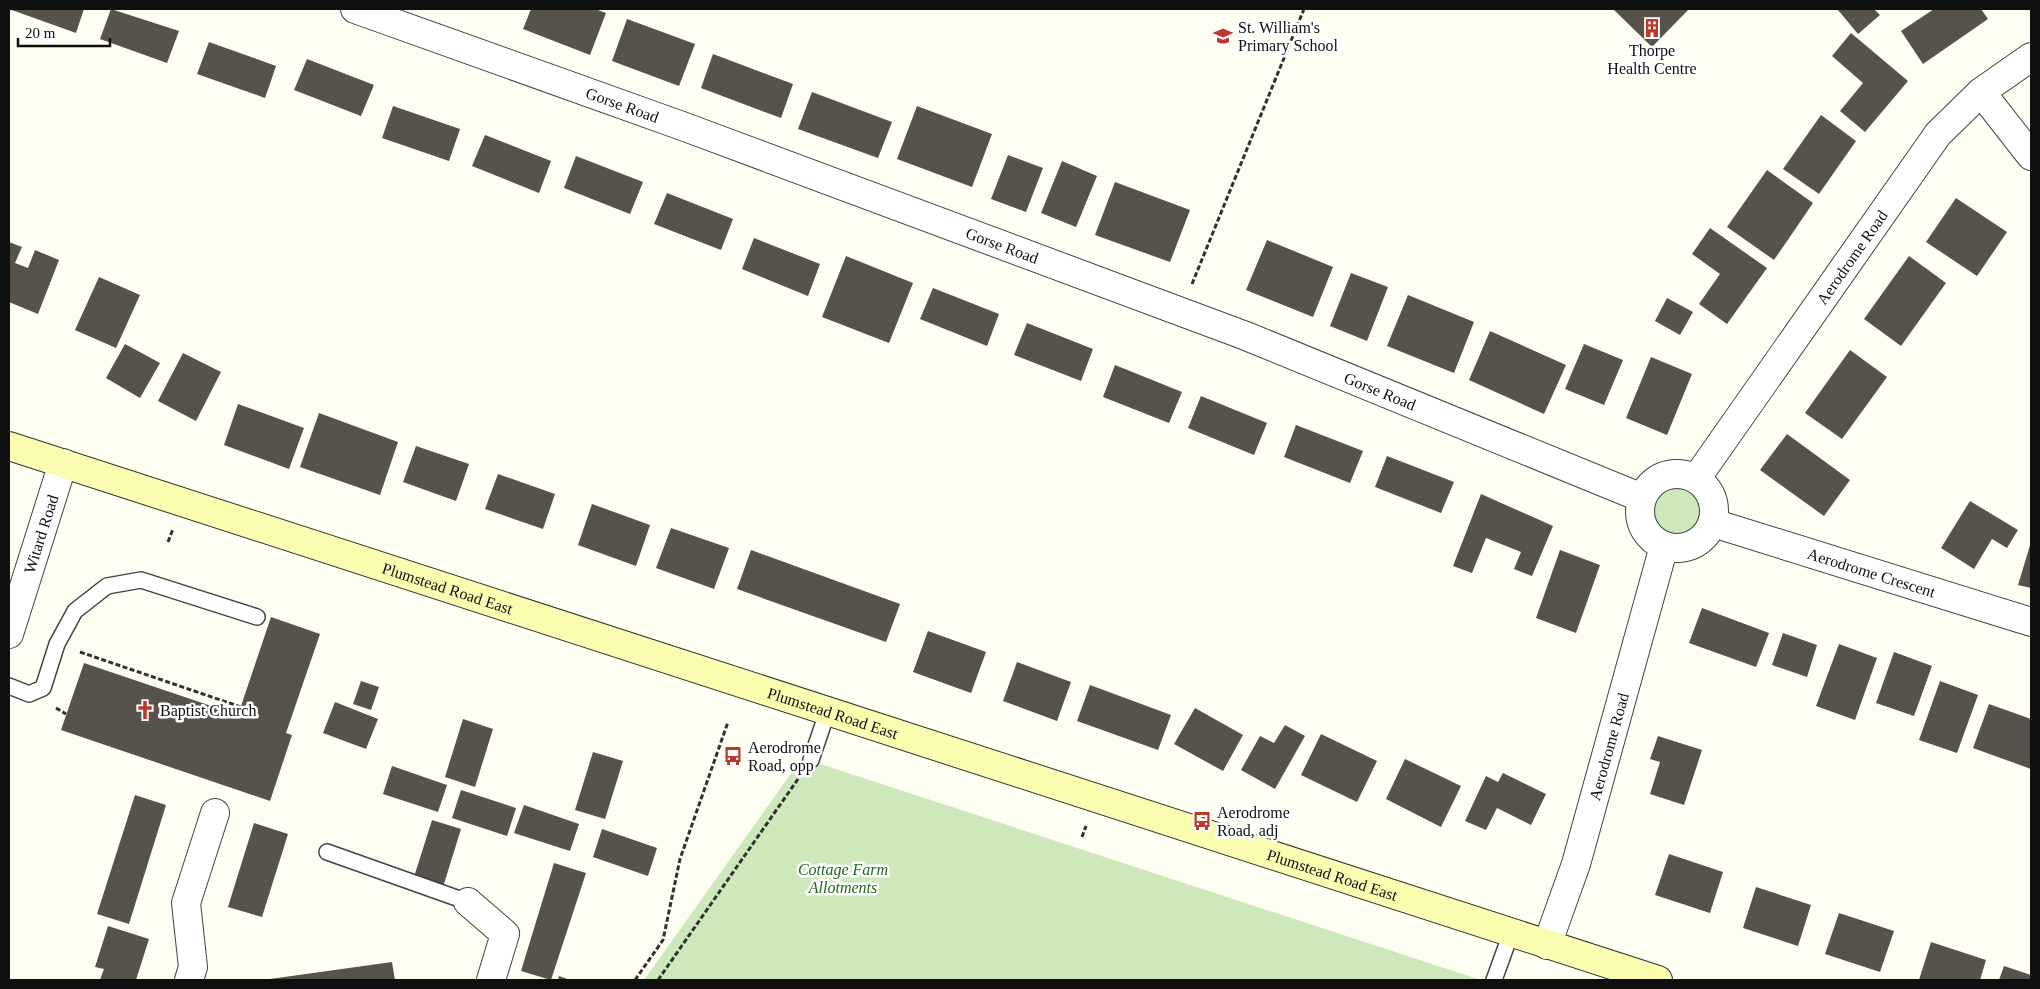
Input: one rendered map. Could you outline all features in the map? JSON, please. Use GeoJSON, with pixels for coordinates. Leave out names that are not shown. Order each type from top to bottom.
{"type":"FeatureCollection","features":[{"type":"Feature","properties":{"kind":"street","name":"Gorse Road"},"geometry":{"type":"LineString","coordinates":[[355,9],[667,120],[1246,336],[1642,498]]}},
{"type":"Feature","properties":{"kind":"street","name":"Aerodrome Road"},"geometry":{"type":"LineString","coordinates":[[1696,479],[1938,134],[1981,92],[2031,57]]}},
{"type":"Feature","properties":{"kind":"street"},"geometry":{"type":"LineString","coordinates":[[1981,92],[2031,156]]}},
{"type":"Feature","properties":{"kind":"street","name":"Plumstead Road East"},"geometry":{"type":"LineString","coordinates":[[9,446],[1658,980]]}},
{"type":"Feature","properties":{"kind":"street","name":"Witard Road"},"geometry":{"type":"LineString","coordinates":[[9,634],[63,463]]}},
{"type":"Feature","properties":{"kind":"street"},"geometry":{"type":"LineString","coordinates":[[1671,474],[1684,474],[1706,486],[1715,510],[1713,523],[1707,534],[1698,542],[1676,548],[1664,546],[1654,540],[1641,521],[1640,509],[1642,498],[1649,486],[1658,478],[1671,474]]}},
{"type":"Feature","properties":{"kind":"street","name":"Aerodrome Crescent"},"geometry":{"type":"LineString","coordinates":[[1713,523],[2031,622]]}},
{"type":"Feature","properties":{"kind":"street","name":"Aerodrome Road"},"geometry":{"type":"LineString","coordinates":[[1547,945],[1576,864],[1664,546]]}},
{"type":"Feature","properties":{"kind":"street"},"geometry":{"type":"LineString","coordinates":[[189,980],[193,967],[186,903],[215,813]]}},
{"type":"Feature","properties":{"kind":"street"},"geometry":{"type":"LineString","coordinates":[[468,902],[505,934],[491,980]]}},
{"type":"Feature","properties":{"kind":"lane"},"geometry":{"type":"LineString","coordinates":[[9,686],[29,694],[43,688],[57,644],[75,611],[107,586],[141,580],[257,617]]}},
{"type":"Feature","properties":{"kind":"lane"},"geometry":{"type":"LineString","coordinates":[[811,760],[828,710]]}},
{"type":"Feature","properties":{"kind":"lane"},"geometry":{"type":"LineString","coordinates":[[326,852],[468,902]]}},
{"type":"Feature","properties":{"kind":"lane"},"geometry":{"type":"LineString","coordinates":[[1494,980],[1511,933]]}},
{"type":"Feature","properties":{"kind":"path"},"geometry":{"type":"LineString","coordinates":[[1180,312],[1304,9]]}},
{"type":"Feature","properties":{"kind":"path"},"geometry":{"type":"LineString","coordinates":[[57,644],[241,707]]}},
{"type":"Feature","properties":{"kind":"path"},"geometry":{"type":"LineString","coordinates":[[635,980],[663,940],[680,859],[728,722]]}},
{"type":"Feature","properties":{"kind":"path"},"geometry":{"type":"LineString","coordinates":[[658,980],[811,760]]}},
{"type":"Feature","properties":{"kind":"green space"},"geometry":{"type":"Polygon","coordinates":[[[1677,488],[1686,490],[1694,495],[1699,503],[1701,512],[1699,521],[1694,529],[1686,534],[1677,536],[1668,534],[1660,529],[1655,521],[1653,512],[1655,503],[1660,495],[1668,490],[1677,488]]]}},
{"type":"Feature","properties":{"kind":"green space","name":"Cottage Farm Allotments"},"geometry":{"type":"Polygon","coordinates":[[[802,758],[1481,980],[644,980],[802,758]]]}},
{"type":"Feature","properties":{"kind":"building"},"geometry":{"type":"Polygon","coordinates":[[[9,9],[84,9],[76,33],[9,9]]]}},
{"type":"Feature","properties":{"kind":"building"},"geometry":{"type":"Polygon","coordinates":[[[111,9],[179,31],[167,63],[100,39],[111,9]]]}},
{"type":"Feature","properties":{"kind":"building"},"geometry":{"type":"Polygon","coordinates":[[[531,9],[595,9],[606,13],[590,55],[523,29],[531,9]]]}},
{"type":"Feature","properties":{"kind":"building","name":"Thorpe Health Centre"},"geometry":{"type":"Polygon","coordinates":[[[1613,9],[1689,9],[1652,47],[1613,9]]]}},
{"type":"Feature","properties":{"kind":"building"},"geometry":{"type":"Polygon","coordinates":[[[1839,9],[1874,9],[1880,15],[1858,34],[1839,9]]]}},
{"type":"Feature","properties":{"kind":"building"},"geometry":{"type":"Polygon","coordinates":[[[1934,9],[1981,9],[1988,19],[1923,64],[1901,31],[1934,9]]]}},
{"type":"Feature","properties":{"kind":"building"},"geometry":{"type":"Polygon","coordinates":[[[627,19],[695,44],[679,86],[612,61],[627,19]]]}},
{"type":"Feature","properties":{"kind":"building"},"geometry":{"type":"Polygon","coordinates":[[[1851,33],[1908,81],[1865,132],[1840,111],[1863,83],[1832,56],[1851,33]]]}},
{"type":"Feature","properties":{"kind":"building"},"geometry":{"type":"Polygon","coordinates":[[[209,42],[276,66],[265,98],[197,74],[209,42]]]}},
{"type":"Feature","properties":{"kind":"building"},"geometry":{"type":"Polygon","coordinates":[[[713,54],[793,84],[781,118],[701,88],[713,54]]]}},
{"type":"Feature","properties":{"kind":"building"},"geometry":{"type":"Polygon","coordinates":[[[307,59],[374,85],[361,116],[294,90],[307,59]]]}},
{"type":"Feature","properties":{"kind":"building"},"geometry":{"type":"Polygon","coordinates":[[[812,92],[892,122],[878,158],[798,129],[812,92]]]}},
{"type":"Feature","properties":{"kind":"building"},"geometry":{"type":"Polygon","coordinates":[[[393,106],[460,129],[449,161],[382,138],[393,106]]]}},
{"type":"Feature","properties":{"kind":"building"},"geometry":{"type":"Polygon","coordinates":[[[917,106],[992,134],[972,187],[897,159],[917,106]]]}},
{"type":"Feature","properties":{"kind":"building"},"geometry":{"type":"Polygon","coordinates":[[[1821,115],[1856,141],[1819,194],[1783,169],[1821,115]]]}},
{"type":"Feature","properties":{"kind":"building"},"geometry":{"type":"Polygon","coordinates":[[[485,135],[551,161],[539,193],[472,166],[485,135]]]}},
{"type":"Feature","properties":{"kind":"building"},"geometry":{"type":"Polygon","coordinates":[[[1008,155],[1043,168],[1026,212],[991,199],[1008,155]]]}},
{"type":"Feature","properties":{"kind":"building"},"geometry":{"type":"Polygon","coordinates":[[[576,156],[643,182],[630,214],[564,188],[576,156]]]}},
{"type":"Feature","properties":{"kind":"building"},"geometry":{"type":"Polygon","coordinates":[[[1062,161],[1097,176],[1076,227],[1041,213],[1062,161]]]}},
{"type":"Feature","properties":{"kind":"building"},"geometry":{"type":"Polygon","coordinates":[[[1767,170],[1813,203],[1774,260],[1727,227],[1767,170]]]}},
{"type":"Feature","properties":{"kind":"building"},"geometry":{"type":"Polygon","coordinates":[[[1115,182],[1190,210],[1170,262],[1095,235],[1115,182]]]}},
{"type":"Feature","properties":{"kind":"building"},"geometry":{"type":"Polygon","coordinates":[[[667,193],[733,219],[721,250],[654,224],[667,193]]]}},
{"type":"Feature","properties":{"kind":"building"},"geometry":{"type":"Polygon","coordinates":[[[1956,198],[2007,232],[1977,276],[1926,242],[1956,198]]]}},
{"type":"Feature","properties":{"kind":"building"},"geometry":{"type":"Polygon","coordinates":[[[1710,228],[1767,268],[1727,324],[1699,304],[1720,274],[1692,254],[1710,228]]]}},
{"type":"Feature","properties":{"kind":"building"},"geometry":{"type":"Polygon","coordinates":[[[754,238],[820,264],[808,296],[742,269],[754,238]]]}},
{"type":"Feature","properties":{"kind":"building"},"geometry":{"type":"Polygon","coordinates":[[[1267,240],[1333,267],[1313,317],[1246,290],[1267,240]]]}},
{"type":"Feature","properties":{"kind":"building"},"geometry":{"type":"Polygon","coordinates":[[[9,242],[22,247],[15,263],[28,268],[35,250],[59,260],[38,314],[9,302],[9,242]]]}},
{"type":"Feature","properties":{"kind":"building"},"geometry":{"type":"Polygon","coordinates":[[[846,256],[913,283],[889,343],[822,317],[846,256]]]}},
{"type":"Feature","properties":{"kind":"building"},"geometry":{"type":"Polygon","coordinates":[[[1909,256],[1946,283],[1901,346],[1864,319],[1909,256]]]}},
{"type":"Feature","properties":{"kind":"building"},"geometry":{"type":"Polygon","coordinates":[[[1351,273],[1388,287],[1367,341],[1330,326],[1351,273]]]}},
{"type":"Feature","properties":{"kind":"building"},"geometry":{"type":"Polygon","coordinates":[[[99,277],[140,295],[116,348],[75,330],[99,277]]]}},
{"type":"Feature","properties":{"kind":"building"},"geometry":{"type":"Polygon","coordinates":[[[933,288],[999,314],[987,346],[920,319],[933,288]]]}},
{"type":"Feature","properties":{"kind":"building"},"geometry":{"type":"Polygon","coordinates":[[[1408,295],[1474,322],[1454,373],[1387,346],[1408,295]]]}},
{"type":"Feature","properties":{"kind":"building"},"geometry":{"type":"Polygon","coordinates":[[[1667,298],[1693,312],[1680,335],[1655,321],[1667,298]]]}},
{"type":"Feature","properties":{"kind":"building"},"geometry":{"type":"Polygon","coordinates":[[[1027,323],[1093,349],[1081,381],[1014,355],[1027,323]]]}},
{"type":"Feature","properties":{"kind":"building"},"geometry":{"type":"Polygon","coordinates":[[[1490,331],[1566,365],[1544,414],[1469,380],[1490,331]]]}},
{"type":"Feature","properties":{"kind":"building"},"geometry":{"type":"Polygon","coordinates":[[[125,344],[160,363],[140,398],[106,378],[125,344]]]}},
{"type":"Feature","properties":{"kind":"building"},"geometry":{"type":"Polygon","coordinates":[[[1584,344],[1623,360],[1604,405],[1565,389],[1584,344]]]}},
{"type":"Feature","properties":{"kind":"building"},"geometry":{"type":"Polygon","coordinates":[[[1850,350],[1887,377],[1842,439],[1805,413],[1850,350]]]}},
{"type":"Feature","properties":{"kind":"building"},"geometry":{"type":"Polygon","coordinates":[[[183,353],[221,372],[196,421],[158,401],[183,353]]]}},
{"type":"Feature","properties":{"kind":"building"},"geometry":{"type":"Polygon","coordinates":[[[1651,357],[1692,374],[1667,435],[1626,418],[1651,357]]]}},
{"type":"Feature","properties":{"kind":"building"},"geometry":{"type":"Polygon","coordinates":[[[1115,365],[1182,392],[1169,423],[1103,397],[1115,365]]]}},
{"type":"Feature","properties":{"kind":"building"},"geometry":{"type":"Polygon","coordinates":[[[1201,396],[1267,423],[1254,455],[1188,428],[1201,396]]]}},
{"type":"Feature","properties":{"kind":"building"},"geometry":{"type":"Polygon","coordinates":[[[238,404],[304,428],[289,469],[224,445],[238,404]]]}},
{"type":"Feature","properties":{"kind":"building"},"geometry":{"type":"Polygon","coordinates":[[[319,413],[398,442],[380,495],[300,467],[319,413]]]}},
{"type":"Feature","properties":{"kind":"building"},"geometry":{"type":"Polygon","coordinates":[[[1296,425],[1363,451],[1350,483],[1284,457],[1296,425]]]}},
{"type":"Feature","properties":{"kind":"building"},"geometry":{"type":"Polygon","coordinates":[[[1787,434],[1850,480],[1824,516],[1760,470],[1787,434]]]}},
{"type":"Feature","properties":{"kind":"building"},"geometry":{"type":"Polygon","coordinates":[[[416,446],[469,464],[456,501],[403,482],[416,446]]]}},
{"type":"Feature","properties":{"kind":"building"},"geometry":{"type":"Polygon","coordinates":[[[1387,456],[1454,482],[1441,513],[1375,487],[1387,456]]]}},
{"type":"Feature","properties":{"kind":"building"},"geometry":{"type":"Polygon","coordinates":[[[498,474],[555,494],[543,529],[485,509],[498,474]]]}},
{"type":"Feature","properties":{"kind":"building"},"geometry":{"type":"Polygon","coordinates":[[[1481,494],[1553,526],[1532,576],[1514,569],[1521,552],[1486,538],[1472,573],[1453,566],[1481,494]]]}},
{"type":"Feature","properties":{"kind":"building"},"geometry":{"type":"Polygon","coordinates":[[[1970,501],[2018,530],[2007,548],[1992,539],[1974,569],[1941,548],[1970,501]]]}},
{"type":"Feature","properties":{"kind":"building"},"geometry":{"type":"Polygon","coordinates":[[[592,504],[650,525],[636,566],[578,545],[592,504]]]}},
{"type":"Feature","properties":{"kind":"building"},"geometry":{"type":"Polygon","coordinates":[[[671,528],[729,548],[714,589],[656,568],[671,528]]]}},
{"type":"Feature","properties":{"kind":"building"},"geometry":{"type":"Polygon","coordinates":[[[2031,542],[2031,588],[2018,585],[2031,542]]]}},
{"type":"Feature","properties":{"kind":"building"},"geometry":{"type":"Polygon","coordinates":[[[751,550],[900,604],[886,642],[737,589],[751,550]]]}},
{"type":"Feature","properties":{"kind":"building"},"geometry":{"type":"Polygon","coordinates":[[[1560,550],[1600,565],[1576,633],[1536,618],[1560,550]]]}},
{"type":"Feature","properties":{"kind":"building"},"geometry":{"type":"Polygon","coordinates":[[[1702,608],[1769,633],[1756,667],[1689,643],[1702,608]]]}},
{"type":"Feature","properties":{"kind":"building","name":"Baptist Church"},"geometry":{"type":"Polygon","coordinates":[[[271,617],[320,634],[286,733],[292,735],[270,801],[61,730],[84,663],[238,715],[271,617]]]}},
{"type":"Feature","properties":{"kind":"building"},"geometry":{"type":"Polygon","coordinates":[[[928,631],[986,652],[971,693],[913,672],[928,631]]]}},
{"type":"Feature","properties":{"kind":"building"},"geometry":{"type":"Polygon","coordinates":[[[1783,633],[1817,645],[1807,677],[1772,665],[1783,633]]]}},
{"type":"Feature","properties":{"kind":"building"},"geometry":{"type":"Polygon","coordinates":[[[1839,644],[1877,658],[1855,720],[1816,706],[1839,644]]]}},
{"type":"Feature","properties":{"kind":"building"},"geometry":{"type":"Polygon","coordinates":[[[1894,652],[1932,666],[1914,716],[1876,703],[1894,652]]]}},
{"type":"Feature","properties":{"kind":"building"},"geometry":{"type":"Polygon","coordinates":[[[1017,662],[1071,682],[1057,721],[1003,701],[1017,662]]]}},
{"type":"Feature","properties":{"kind":"building"},"geometry":{"type":"Polygon","coordinates":[[[361,681],[379,687],[371,710],[353,704],[361,681]]]}},
{"type":"Feature","properties":{"kind":"building"},"geometry":{"type":"Polygon","coordinates":[[[1940,681],[1978,695],[1957,753],[1919,740],[1940,681]]]}},
{"type":"Feature","properties":{"kind":"building"},"geometry":{"type":"Polygon","coordinates":[[[1090,685],[1171,715],[1158,750],[1077,721],[1090,685]]]}},
{"type":"Feature","properties":{"kind":"building"},"geometry":{"type":"Polygon","coordinates":[[[335,702],[378,719],[366,749],[323,733],[335,702]]]}},
{"type":"Feature","properties":{"kind":"building"},"geometry":{"type":"Polygon","coordinates":[[[1989,704],[2031,719],[2031,769],[1973,748],[1989,704]]]}},
{"type":"Feature","properties":{"kind":"building"},"geometry":{"type":"Polygon","coordinates":[[[1195,708],[1243,735],[1223,771],[1174,744],[1195,708]]]}},
{"type":"Feature","properties":{"kind":"building"},"geometry":{"type":"Polygon","coordinates":[[[463,719],[493,729],[475,787],[445,777],[463,719]]]}},
{"type":"Feature","properties":{"kind":"building"},"geometry":{"type":"Polygon","coordinates":[[[1285,725],[1305,736],[1275,789],[1241,770],[1260,736],[1274,743],[1285,725]]]}},
{"type":"Feature","properties":{"kind":"building"},"geometry":{"type":"Polygon","coordinates":[[[1321,734],[1377,761],[1357,802],[1301,775],[1321,734]]]}},
{"type":"Feature","properties":{"kind":"building"},"geometry":{"type":"Polygon","coordinates":[[[1658,736],[1702,750],[1684,805],[1650,794],[1660,762],[1650,759],[1658,736]]]}},
{"type":"Feature","properties":{"kind":"building"},"geometry":{"type":"Polygon","coordinates":[[[593,752],[623,761],[605,819],[575,810],[593,752]]]}},
{"type":"Feature","properties":{"kind":"building"},"geometry":{"type":"Polygon","coordinates":[[[1405,759],[1461,786],[1441,827],[1386,799],[1405,759]]]}},
{"type":"Feature","properties":{"kind":"building"},"geometry":{"type":"Polygon","coordinates":[[[392,766],[447,785],[438,812],[383,794],[392,766]]]}},
{"type":"Feature","properties":{"kind":"building"},"geometry":{"type":"Polygon","coordinates":[[[1503,773],[1546,794],[1531,825],[1497,808],[1486,830],[1465,821],[1486,776],[1498,782],[1503,773]]]}},
{"type":"Feature","properties":{"kind":"building"},"geometry":{"type":"Polygon","coordinates":[[[461,790],[516,808],[507,836],[452,818],[461,790]]]}},
{"type":"Feature","properties":{"kind":"building"},"geometry":{"type":"Polygon","coordinates":[[[135,795],[166,805],[129,924],[97,914],[135,795]]]}},
{"type":"Feature","properties":{"kind":"building"},"geometry":{"type":"Polygon","coordinates":[[[524,805],[579,824],[570,851],[514,833],[524,805]]]}},
{"type":"Feature","properties":{"kind":"building"},"geometry":{"type":"Polygon","coordinates":[[[432,820],[461,829],[443,887],[414,877],[432,820]]]}},
{"type":"Feature","properties":{"kind":"building"},"geometry":{"type":"Polygon","coordinates":[[[254,823],[288,834],[262,917],[228,907],[254,823]]]}},
{"type":"Feature","properties":{"kind":"building"},"geometry":{"type":"Polygon","coordinates":[[[602,829],[657,848],[648,876],[593,857],[602,829]]]}},
{"type":"Feature","properties":{"kind":"building"},"geometry":{"type":"Polygon","coordinates":[[[1669,854],[1723,872],[1710,913],[1655,895],[1669,854]]]}},
{"type":"Feature","properties":{"kind":"building"},"geometry":{"type":"Polygon","coordinates":[[[554,863],[586,873],[551,980],[521,971],[554,863]]]}},
{"type":"Feature","properties":{"kind":"building"},"geometry":{"type":"Polygon","coordinates":[[[1756,887],[1811,905],[1798,946],[1743,928],[1756,887]]]}},
{"type":"Feature","properties":{"kind":"building"},"geometry":{"type":"Polygon","coordinates":[[[1839,913],[1894,931],[1880,972],[1825,954],[1839,913]]]}},
{"type":"Feature","properties":{"kind":"building"},"geometry":{"type":"Polygon","coordinates":[[[108,926],[149,939],[136,980],[100,980],[104,969],[95,967],[108,926]]]}},
{"type":"Feature","properties":{"kind":"building"},"geometry":{"type":"Polygon","coordinates":[[[1931,942],[1986,960],[1980,980],[1919,980],[1931,942]]]}},
{"type":"Feature","properties":{"kind":"building"},"geometry":{"type":"Polygon","coordinates":[[[392,962],[395,980],[270,980],[270,979],[392,962]]]}},
{"type":"Feature","properties":{"kind":"building"},"geometry":{"type":"Polygon","coordinates":[[[2004,966],[2031,975],[2031,980],[1999,980],[2004,966]]]}},
{"type":"Feature","properties":{"kind":"building"},"geometry":{"type":"Polygon","coordinates":[[[559,976],[570,980],[558,980],[559,976]]]}},
{"type":"Feature","properties":{"kind":"place","name":"Thorpe Health Centre"},"geometry":{"type":"Point","coordinates":[1652,28]}},
{"type":"Feature","properties":{"kind":"place","name":"St. William's Primary School"},"geometry":{"type":"Point","coordinates":[1223,36]}},
{"type":"Feature","properties":{"kind":"place","name":"Baptist Church"},"geometry":{"type":"Point","coordinates":[145,710]}},
{"type":"Feature","properties":{"kind":"place","name":"Aerodrome Road, opp"},"geometry":{"type":"Point","coordinates":[733,756]}},
{"type":"Feature","properties":{"kind":"place","name":"Aerodrome Road, adj"},"geometry":{"type":"Point","coordinates":[1202,821]}}]}
